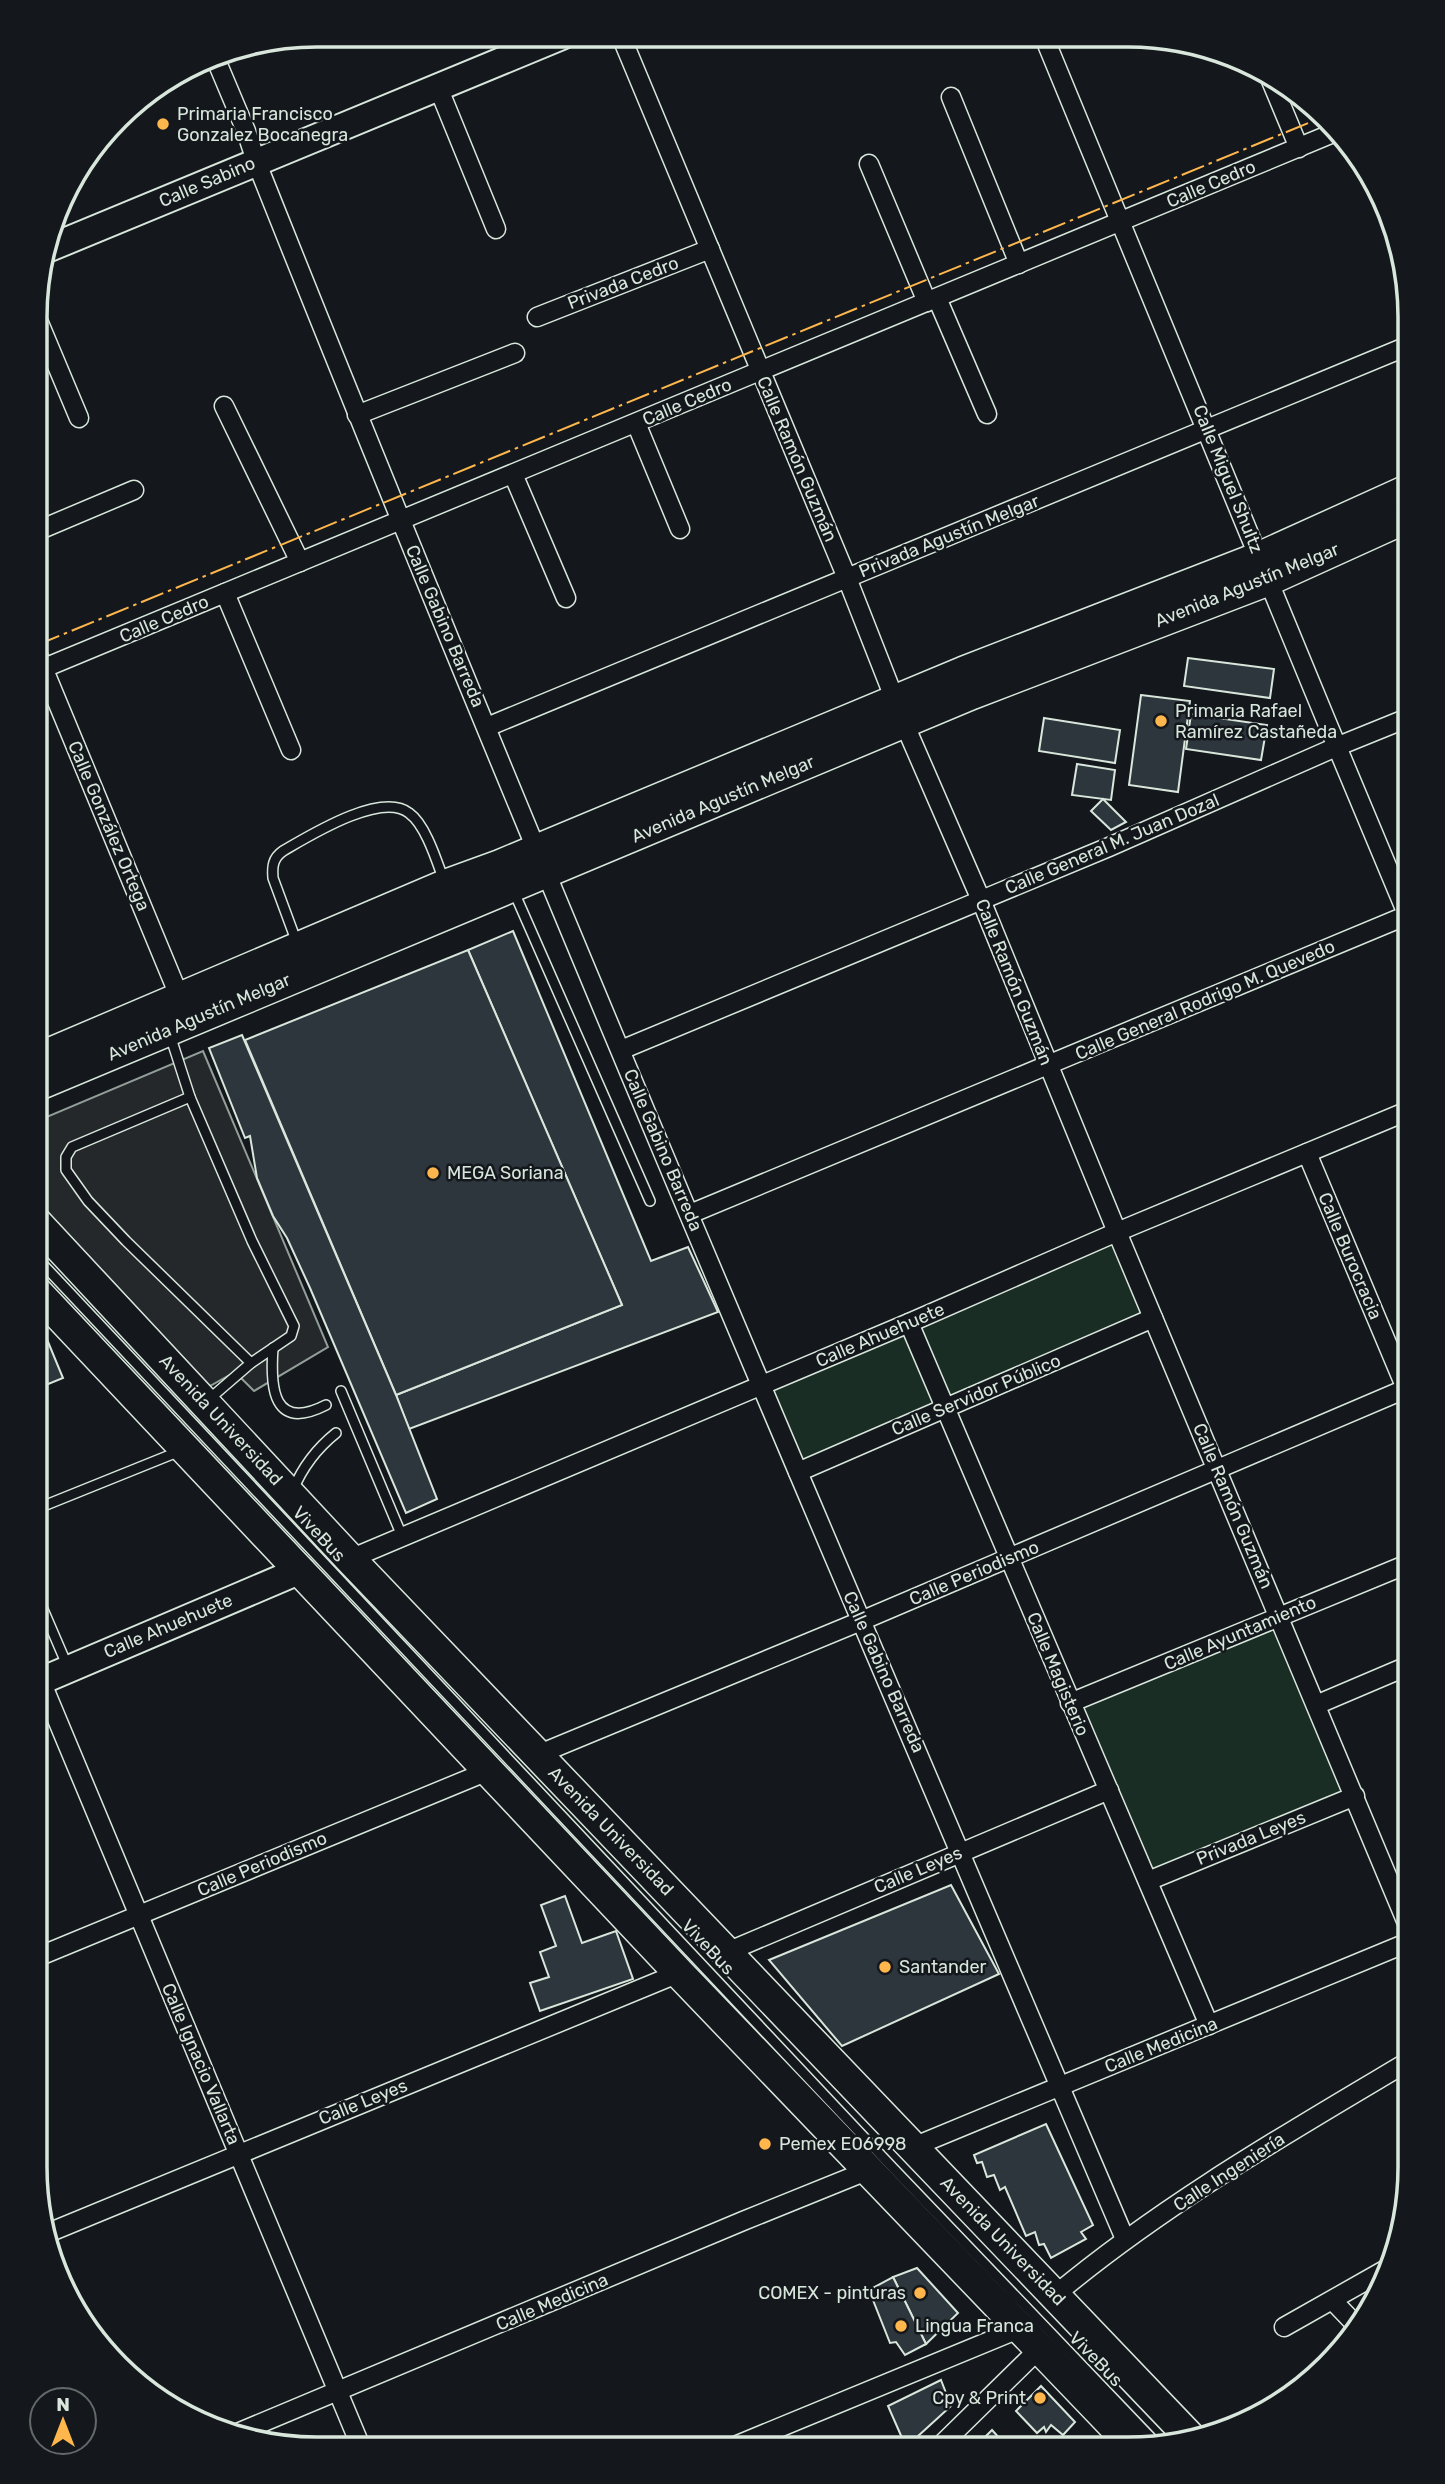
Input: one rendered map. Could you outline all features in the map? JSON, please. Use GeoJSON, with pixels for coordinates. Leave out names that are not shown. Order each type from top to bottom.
{"type":"FeatureCollection","features":[{"type":"Feature","properties":{"kind":"main road","name":"Avenida Agustín Melgar"},"geometry":{"type":"LineString","coordinates":[[1265,568],[1398,496]]}},
{"type":"Feature","properties":{"kind":"main road","name":"Avenida Agustín Melgar"},"geometry":{"type":"LineString","coordinates":[[47,1077],[180,998],[299,948],[451,897],[900,711],[1265,568],[1398,520]]}},
{"type":"Feature","properties":{"kind":"main road","name":"Avenida Agustín Melgar"},"geometry":{"type":"LineString","coordinates":[[47,1078],[168,1031],[451,897],[512,887],[541,861]]}},
{"type":"Feature","properties":{"kind":"main road","name":"Avenida Universidad"},"geometry":{"type":"LineString","coordinates":[[47,1234],[350,1559],[1184,2431]]}},
{"type":"Feature","properties":{"kind":"main road"},"geometry":{"type":"LineString","coordinates":[[47,1303],[679,1973],[1125,2437]]}},
{"type":"Feature","properties":{"kind":"street","name":"Calle Sabino"},"geometry":{"type":"LineString","coordinates":[[57,245],[535,47]]}},
{"type":"Feature","properties":{"kind":"street","name":"Calle Ramón Guzmán"},"geometry":{"type":"LineString","coordinates":[[626,47],[1398,1902]]}},
{"type":"Feature","properties":{"kind":"street","name":"Calle Miguel Shultz"},"geometry":{"type":"LineString","coordinates":[[1048,47],[1398,891]]}},
{"type":"Feature","properties":{"kind":"street","name":"Calle Gabino Barreda"},"geometry":{"type":"LineString","coordinates":[[219,66],[357,415],[541,861],[761,1386],[1125,2239]]}},
{"type":"Feature","properties":{"kind":"street"},"geometry":{"type":"LineString","coordinates":[[438,87],[496,229]]}},
{"type":"Feature","properties":{"kind":"street"},"geometry":{"type":"LineString","coordinates":[[1275,91],[1299,148]]}},
{"type":"Feature","properties":{"kind":"street"},"geometry":{"type":"LineString","coordinates":[[951,97],[1019,264]]}},
{"type":"Feature","properties":{"kind":"street","name":"Calle Cedro"},"geometry":{"type":"LineString","coordinates":[[47,662],[225,593],[1328,135]]}},
{"type":"Feature","properties":{"kind":"street"},"geometry":{"type":"LineString","coordinates":[[869,164],[987,414]]}},
{"type":"Feature","properties":{"kind":"street","name":"Privada Cedro"},"geometry":{"type":"LineString","coordinates":[[537,317],[710,249]]}},
{"type":"Feature","properties":{"kind":"street"},"geometry":{"type":"LineString","coordinates":[[47,342],[79,418]]}},
{"type":"Feature","properties":{"kind":"street","name":"Privada Agustín Melgar"},"geometry":{"type":"LineString","coordinates":[[487,727],[1398,350]]}},
{"type":"Feature","properties":{"kind":"street"},"geometry":{"type":"LineString","coordinates":[[357,415],[515,353]]}},
{"type":"Feature","properties":{"kind":"street"},"geometry":{"type":"LineString","coordinates":[[224,406],[300,562]]}},
{"type":"Feature","properties":{"kind":"street"},"geometry":{"type":"LineString","coordinates":[[636,423],[680,529]]}},
{"type":"Feature","properties":{"kind":"street"},"geometry":{"type":"LineString","coordinates":[[513,474],[566,598]]}},
{"type":"Feature","properties":{"kind":"street"},"geometry":{"type":"LineString","coordinates":[[47,527],[134,490]]}},
{"type":"Feature","properties":{"kind":"street"},"geometry":{"type":"LineString","coordinates":[[225,593],[291,750]]}},
{"type":"Feature","properties":{"kind":"street","name":"Calle González Ortega"},"geometry":{"type":"LineString","coordinates":[[47,684],[180,998]]}},
{"type":"Feature","properties":{"kind":"street","name":"Calle General M. Juan Dozal"},"geometry":{"type":"LineString","coordinates":[[621,1050],[1109,847],[1336,747],[1398,723]]}},
{"type":"Feature","properties":{"kind":"street","name":"Calle General Rodrigo M. Quevedo"},"geometry":{"type":"LineString","coordinates":[[690,1214],[1398,922]]}},
{"type":"Feature","properties":{"kind":"street","name":"Calle Ahuehuete"},"geometry":{"type":"LineString","coordinates":[[350,1559],[1398,1115]]}},
{"type":"Feature","properties":{"kind":"street","name":"Calle Burocracia"},"geometry":{"type":"LineString","coordinates":[[1307,1153],[1398,1367]]}},
{"type":"Feature","properties":{"kind":"street","name":"Calle Servidor Público"},"geometry":{"type":"LineString","coordinates":[[799,1472],[1153,1318]]}},
{"type":"Feature","properties":{"kind":"street","name":"Calle Magisterio"},"geometry":{"type":"LineString","coordinates":[[909,1323],[1209,2025]]}},
{"type":"Feature","properties":{"kind":"street","name":"Calle Periodismo"},"geometry":{"type":"LineString","coordinates":[[537,1755],[1398,1395]]}},
{"type":"Feature","properties":{"kind":"street","name":"Calle Ayuntamiento"},"geometry":{"type":"LineString","coordinates":[[1070,1703],[1398,1568]]}},
{"type":"Feature","properties":{"kind":"street","name":"Calle Ahuehuete"},"geometry":{"type":"LineString","coordinates":[[47,1678],[301,1570]]}},
{"type":"Feature","properties":{"kind":"street"},"geometry":{"type":"LineString","coordinates":[[1316,1705],[1398,1670]]}},
{"type":"Feature","properties":{"kind":"street","name":"Calle Ignacio Vallarta"},"geometry":{"type":"LineString","coordinates":[[47,1703],[139,1915],[357,2437]]}},
{"type":"Feature","properties":{"kind":"street","name":"Calle Periodismo"},"geometry":{"type":"LineString","coordinates":[[47,1953],[488,1771]]}},
{"type":"Feature","properties":{"kind":"street","name":"Calle Leyes"},"geometry":{"type":"LineString","coordinates":[[727,1952],[1109,1790]]}},
{"type":"Feature","properties":{"kind":"street","name":"Privada Leyes"},"geometry":{"type":"LineString","coordinates":[[1148,1881],[1354,1796]]}},
{"type":"Feature","properties":{"kind":"street","name":"Calle Medicina"},"geometry":{"type":"LineString","coordinates":[[913,2147],[1398,1947]]}},
{"type":"Feature","properties":{"kind":"street","name":"Calle Leyes"},"geometry":{"type":"LineString","coordinates":[[55,2230],[679,1973]]}},
{"type":"Feature","properties":{"kind":"street","name":"Calle Ingeniería"},"geometry":{"type":"LineString","coordinates":[[1055,2295],[1125,2239],[1277,2141],[1398,2068]]}},
{"type":"Feature","properties":{"kind":"street","name":"Calle Medicina"},"geometry":{"type":"LineString","coordinates":[[249,2428],[869,2170]]}},
{"type":"Feature","properties":{"kind":"street"},"geometry":{"type":"LineString","coordinates":[[1284,2328],[1374,2276]]}},
{"type":"Feature","properties":{"kind":"street"},"geometry":{"type":"LineString","coordinates":[[1333,2301],[1350,2319]]}},
{"type":"Feature","properties":{"kind":"street"},"geometry":{"type":"LineString","coordinates":[[760,2437],[1031,2338]]}},
{"type":"Feature","properties":{"kind":"street"},"geometry":{"type":"LineString","coordinates":[[947,2437],[1031,2338]]}},
{"type":"Feature","properties":{"kind":"lane"},"geometry":{"type":"LineString","coordinates":[[299,948],[273,878],[272,867],[277,855],[324,828],[377,808],[401,808],[419,823],[451,897]]}},
{"type":"Feature","properties":{"kind":"lane"},"geometry":{"type":"LineString","coordinates":[[512,887],[650,1200]]}},
{"type":"Feature","properties":{"kind":"lane"},"geometry":{"type":"LineString","coordinates":[[168,1031],[190,1097],[252,1241],[294,1326],[291,1336],[251,1363],[205,1402]]}},
{"type":"Feature","properties":{"kind":"lane"},"geometry":{"type":"LineString","coordinates":[[190,1097],[72,1147],[66,1157],[66,1170],[88,1200],[126,1241],[251,1363]]}},
{"type":"Feature","properties":{"kind":"lane","name":"ViveBus"},"geometry":{"type":"LineString","coordinates":[[47,1269],[1148,2436]]}},
{"type":"Feature","properties":{"kind":"lane"},"geometry":{"type":"LineString","coordinates":[[273,1348],[272,1386],[278,1404],[296,1413],[309,1412],[326,1405]]}},
{"type":"Feature","properties":{"kind":"lane"},"geometry":{"type":"LineString","coordinates":[[341,1391],[402,1536]]}},
{"type":"Feature","properties":{"kind":"lane"},"geometry":{"type":"LineString","coordinates":[[291,1494],[307,1461],[336,1433]]}},
{"type":"Feature","properties":{"kind":"lane"},"geometry":{"type":"LineString","coordinates":[[47,1505],[186,1448]]}},
{"type":"Feature","properties":{"kind":"lane"},"geometry":{"type":"LineString","coordinates":[[47,1618],[69,1668]]}},
{"type":"Feature","properties":{"kind":"green space"},"geometry":{"type":"Polygon","coordinates":[[[1117,1232],[1153,1318],[798,1472],[761,1386],[1117,1232]]]}},
{"type":"Feature","properties":{"kind":"green space"},"geometry":{"type":"Polygon","coordinates":[[[1280,1616],[1355,1796],[1148,1881],[1070,1703],[1280,1616]]]}},
{"type":"Feature","properties":{"kind":"shaded area"},"geometry":{"type":"Polygon","coordinates":[[[203,1051],[328,1347],[254,1391],[235,1372],[210,1386],[47,1212],[47,1117],[203,1051]]]}},
{"type":"Feature","properties":{"kind":"building"},"geometry":{"type":"Polygon","coordinates":[[[1188,658],[1274,669],[1270,698],[1184,686],[1188,658]]]}},
{"type":"Feature","properties":{"kind":"building"},"geometry":{"type":"Polygon","coordinates":[[[1141,695],[1190,701],[1178,792],[1129,785],[1141,695]]]}},
{"type":"Feature","properties":{"kind":"building"},"geometry":{"type":"Polygon","coordinates":[[[1191,714],[1267,725],[1261,760],[1186,749],[1191,714]]]}},
{"type":"Feature","properties":{"kind":"building"},"geometry":{"type":"Polygon","coordinates":[[[1044,718],[1120,730],[1115,763],[1039,751],[1044,718]]]}},
{"type":"Feature","properties":{"kind":"building"},"geometry":{"type":"Polygon","coordinates":[[[1077,764],[1115,770],[1111,800],[1072,795],[1077,764]]]}},
{"type":"Feature","properties":{"kind":"building"},"geometry":{"type":"Polygon","coordinates":[[[1103,799],[1126,822],[1111,830],[1091,811],[1103,799]]]}},
{"type":"Feature","properties":{"kind":"building"},"geometry":{"type":"Polygon","coordinates":[[[513,931],[651,1261],[688,1247],[718,1312],[409,1429],[396,1395],[622,1305],[468,950],[513,931]]]}},
{"type":"Feature","properties":{"kind":"building","name":"MEGA Soriana"},"geometry":{"type":"Polygon","coordinates":[[[468,950],[622,1305],[396,1395],[245,1040],[468,950]]]}},
{"type":"Feature","properties":{"kind":"building"},"geometry":{"type":"Polygon","coordinates":[[[242,1035],[396,1395],[437,1499],[406,1513],[310,1288],[287,1238],[273,1216],[257,1178],[250,1136],[245,1138],[209,1048],[242,1035]]]}},
{"type":"Feature","properties":{"kind":"building"},"geometry":{"type":"Polygon","coordinates":[[[47,1339],[63,1378],[47,1385],[47,1339]]]}},
{"type":"Feature","properties":{"kind":"building","name":"Santander"},"geometry":{"type":"Polygon","coordinates":[[[951,1885],[999,1974],[842,2046],[769,1960],[951,1885]]]}},
{"type":"Feature","properties":{"kind":"building"},"geometry":{"type":"Polygon","coordinates":[[[565,1896],[582,1943],[616,1931],[633,1979],[540,2011],[530,1983],[549,1977],[540,1952],[556,1946],[541,1905],[565,1896]]]}},
{"type":"Feature","properties":{"kind":"building"},"geometry":{"type":"Polygon","coordinates":[[[1046,2124],[1093,2225],[1081,2232],[1086,2239],[1051,2258],[1044,2244],[1039,2245],[1035,2232],[1026,2236],[1005,2187],[1000,2190],[994,2175],[987,2177],[982,2162],[977,2163],[974,2155],[1046,2124]]]}},
{"type":"Feature","properties":{"kind":"building","name":"COMEX - pinturas"},"geometry":{"type":"Polygon","coordinates":[[[917,2268],[958,2313],[926,2344],[893,2277],[917,2268]]]}},
{"type":"Feature","properties":{"kind":"building","name":"Lingua Franca"},"geometry":{"type":"Polygon","coordinates":[[[893,2277],[926,2344],[905,2355],[896,2342],[890,2343],[869,2290],[893,2277]]]}},
{"type":"Feature","properties":{"kind":"building"},"geometry":{"type":"Polygon","coordinates":[[[941,2380],[951,2406],[917,2437],[902,2437],[888,2406],[941,2380]]]}},
{"type":"Feature","properties":{"kind":"building","name":"Cpy & Print"},"geometry":{"type":"Polygon","coordinates":[[[1041,2386],[1075,2422],[1063,2435],[1051,2425],[1046,2432],[1044,2427],[1037,2433],[1016,2411],[1041,2386]]]}},
{"type":"Feature","properties":{"kind":"building"},"geometry":{"type":"Polygon","coordinates":[[[992,2430],[998,2437],[985,2437],[992,2430]]]}},
{"type":"Feature","properties":{"kind":"power"},"geometry":{"type":"LineString","coordinates":[[47,641],[1313,121]]}},
{"type":"Feature","properties":{"kind":"place","name":"Primaria Francisco Gonzalez Bocanegra"},"geometry":{"type":"Point","coordinates":[163,124]}},
{"type":"Feature","properties":{"kind":"place","name":"Primaria Rafael Ramírez Castañeda"},"geometry":{"type":"Point","coordinates":[1161,721]}},
{"type":"Feature","properties":{"kind":"place","name":"MEGA Soriana"},"geometry":{"type":"Point","coordinates":[433,1173]}},
{"type":"Feature","properties":{"kind":"place","name":"Santander"},"geometry":{"type":"Point","coordinates":[885,1967]}},
{"type":"Feature","properties":{"kind":"place","name":"Pemex E06998"},"geometry":{"type":"Point","coordinates":[765,2144]}},
{"type":"Feature","properties":{"kind":"place","name":"COMEX - pinturas"},"geometry":{"type":"Point","coordinates":[920,2293]}},
{"type":"Feature","properties":{"kind":"place","name":"Lingua Franca"},"geometry":{"type":"Point","coordinates":[901,2326]}},
{"type":"Feature","properties":{"kind":"place","name":"Cpy & Print"},"geometry":{"type":"Point","coordinates":[1040,2398]}}]}
